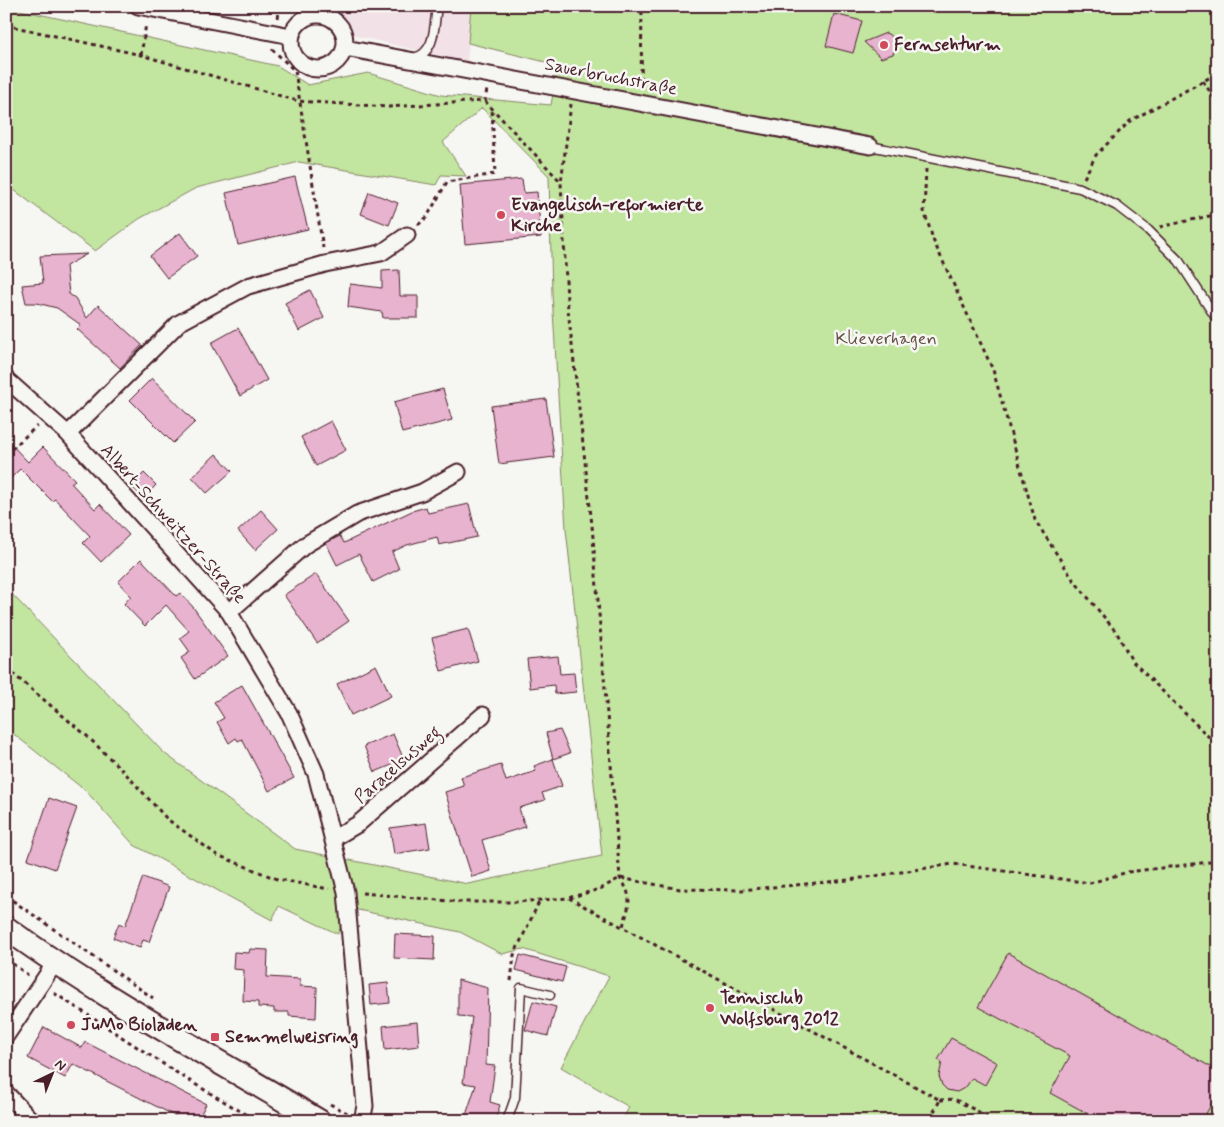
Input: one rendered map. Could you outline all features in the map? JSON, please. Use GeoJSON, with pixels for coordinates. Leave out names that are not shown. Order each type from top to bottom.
{"type":"FeatureCollection","features":[{"type":"Feature","properties":{"kind":"street"},"geometry":{"type":"LineString","coordinates":[[144,7],[291,36]]}},
{"type":"Feature","properties":{"kind":"street"},"geometry":{"type":"LineString","coordinates":[[325,11],[341,27],[345,37],[345,48],[341,58],[333,65],[323,69],[312,69],[303,65],[295,57],[291,47],[291,36],[296,26],[303,19],[325,11]]}},
{"type":"Feature","properties":{"kind":"street","name":"Sauerbruchstraße"},"geometry":{"type":"LineString","coordinates":[[345,48],[574,89],[870,146]]}},
{"type":"Feature","properties":{"kind":"street"},"geometry":{"type":"LineString","coordinates":[[68,434],[179,323],[248,286],[325,264],[381,253],[407,235]]}},
{"type":"Feature","properties":{"kind":"street","name":"Albert-Schweitzer-Straße"},"geometry":{"type":"LineString","coordinates":[[6,379],[68,434],[229,612],[289,713],[316,774],[334,838],[346,892],[365,1106],[357,1118]]}},
{"type":"Feature","properties":{"kind":"street"},"geometry":{"type":"LineString","coordinates":[[229,612],[305,545],[357,514],[422,492],[458,472]]}},
{"type":"Feature","properties":{"kind":"street","name":"Paracelsusweg"},"geometry":{"type":"LineString","coordinates":[[334,838],[358,824],[483,715]]}},
{"type":"Feature","properties":{"kind":"street"},"geometry":{"type":"LineString","coordinates":[[6,928],[134,1013],[322,1111]]}},
{"type":"Feature","properties":{"kind":"street"},"geometry":{"type":"LineString","coordinates":[[6,1036],[56,963]]}},
{"type":"Feature","properties":{"kind":"street"},"geometry":{"type":"LineString","coordinates":[[6,1093],[32,1121]]}},
{"type":"Feature","properties":{"kind":"lane"},"geometry":{"type":"LineString","coordinates":[[409,59],[422,56],[430,46],[438,6]]}},
{"type":"Feature","properties":{"kind":"lane"},"geometry":{"type":"LineString","coordinates":[[870,146],[1080,188],[1116,206],[1148,230],[1179,262],[1218,321]]}},
{"type":"Feature","properties":{"kind":"lane"},"geometry":{"type":"LineString","coordinates":[[507,1121],[516,1098],[521,988],[550,994]]}},
{"type":"Feature","properties":{"kind":"path"},"geometry":{"type":"LineString","coordinates":[[280,6],[272,49],[295,72],[298,101],[325,264]]}},
{"type":"Feature","properties":{"kind":"path"},"geometry":{"type":"LineString","coordinates":[[641,102],[642,6]]}},
{"type":"Feature","properties":{"kind":"path"},"geometry":{"type":"LineString","coordinates":[[141,55],[144,7]]}},
{"type":"Feature","properties":{"kind":"path"},"geometry":{"type":"LineString","coordinates":[[6,26],[141,55],[298,101],[389,107],[485,101],[561,183]]}},
{"type":"Feature","properties":{"kind":"path"},"geometry":{"type":"LineString","coordinates":[[1080,188],[1096,155],[1130,121],[1218,73]]}},
{"type":"Feature","properties":{"kind":"path"},"geometry":{"type":"LineString","coordinates":[[485,101],[490,74]]}},
{"type":"Feature","properties":{"kind":"path"},"geometry":{"type":"LineString","coordinates":[[1203,81],[1218,103]]}},
{"type":"Feature","properties":{"kind":"path"},"geometry":{"type":"LineString","coordinates":[[574,89],[567,125],[561,183],[567,300],[592,525],[620,878],[629,891],[629,906],[622,929]]}},
{"type":"Feature","properties":{"kind":"path"},"geometry":{"type":"LineString","coordinates":[[407,235],[427,217],[446,182],[495,174],[492,108]]}},
{"type":"Feature","properties":{"kind":"path"},"geometry":{"type":"LineString","coordinates":[[927,156],[924,211],[934,242],[993,370],[1035,520],[1072,578],[1116,633],[1132,661],[1218,746]]}},
{"type":"Feature","properties":{"kind":"path"},"geometry":{"type":"LineString","coordinates":[[1148,230],[1209,216],[1218,220]]}},
{"type":"Feature","properties":{"kind":"path"},"geometry":{"type":"LineString","coordinates":[[6,454],[47,416]]}},
{"type":"Feature","properties":{"kind":"path"},"geometry":{"type":"LineString","coordinates":[[6,668],[87,736],[126,774],[167,819],[217,855],[277,879],[346,892],[460,902],[540,900],[568,898],[600,889],[620,878],[680,889],[741,890],[849,880],[953,864],[1090,883],[1128,872],[1218,862]]}},
{"type":"Feature","properties":{"kind":"path"},"geometry":{"type":"LineString","coordinates":[[6,896],[161,1003]]}},
{"type":"Feature","properties":{"kind":"path"},"geometry":{"type":"LineString","coordinates":[[568,898],[940,1100],[954,1099],[996,1121]]}},
{"type":"Feature","properties":{"kind":"path"},"geometry":{"type":"LineString","coordinates":[[521,988],[510,989],[514,954],[540,900]]}},
{"type":"Feature","properties":{"kind":"path"},"geometry":{"type":"LineString","coordinates":[[6,960],[188,1080],[257,1121]]}},
{"type":"Feature","properties":{"kind":"path"},"geometry":{"type":"LineString","coordinates":[[929,1121],[940,1100]]}},
{"type":"Feature","properties":{"kind":"path"},"geometry":{"type":"LineString","coordinates":[[322,1111],[357,1118]]}},
{"type":"Feature","properties":{"kind":"shaded area"},"geometry":{"type":"Polygon","coordinates":[[[328,6],[472,6],[467,62],[356,36],[337,8],[328,6]]]}},
{"type":"Feature","properties":{"kind":"green space","name":"Klieverhagen"},"geometry":{"type":"Polygon","coordinates":[[[471,6],[1218,6],[1218,1121],[622,1121],[629,1107],[561,1067],[609,976],[523,949],[502,954],[460,932],[349,908],[338,934],[279,906],[272,920],[134,845],[86,791],[6,728],[6,588],[164,753],[295,849],[468,884],[602,856],[566,529],[552,294],[549,176],[482,108],[443,142],[466,176],[441,175],[436,185],[299,162],[196,188],[139,219],[95,251],[6,184],[6,7],[278,66],[308,85],[368,73],[441,95],[551,105],[558,65],[468,43],[471,6]]]}},
{"type":"Feature","properties":{"kind":"building"},"geometry":{"type":"Polygon","coordinates":[[[834,14],[862,21],[853,53],[826,46],[834,14]]]}},
{"type":"Feature","properties":{"kind":"building","name":"Fernsehturm"},"geometry":{"type":"Polygon","coordinates":[[[886,33],[893,37],[897,46],[893,54],[881,58],[864,42],[886,33]]]}},
{"type":"Feature","properties":{"kind":"building"},"geometry":{"type":"Polygon","coordinates":[[[295,177],[308,229],[238,245],[226,193],[295,177]]]}},
{"type":"Feature","properties":{"kind":"building","name":"Evangelisch-reformierte Kirche"},"geometry":{"type":"Polygon","coordinates":[[[522,179],[524,193],[537,192],[541,237],[465,244],[460,185],[522,179]]]}},
{"type":"Feature","properties":{"kind":"building"},"geometry":{"type":"Polygon","coordinates":[[[369,192],[398,203],[389,225],[361,214],[369,192]]]}},
{"type":"Feature","properties":{"kind":"building"},"geometry":{"type":"Polygon","coordinates":[[[180,233],[197,256],[167,278],[150,256],[180,233]]]}},
{"type":"Feature","properties":{"kind":"building"},"geometry":{"type":"Polygon","coordinates":[[[87,254],[66,266],[69,294],[75,298],[87,318],[98,305],[142,345],[120,368],[77,329],[81,325],[57,308],[37,303],[26,303],[22,285],[43,283],[40,256],[87,254]]]}},
{"type":"Feature","properties":{"kind":"building"},"geometry":{"type":"Polygon","coordinates":[[[399,270],[400,296],[418,296],[418,318],[383,318],[382,312],[348,307],[350,284],[382,288],[382,271],[399,270]]]}},
{"type":"Feature","properties":{"kind":"building"},"geometry":{"type":"Polygon","coordinates":[[[310,290],[324,318],[299,331],[285,303],[310,290]]]}},
{"type":"Feature","properties":{"kind":"building"},"geometry":{"type":"Polygon","coordinates":[[[238,328],[267,380],[240,396],[211,343],[238,328]]]}},
{"type":"Feature","properties":{"kind":"building"},"geometry":{"type":"Polygon","coordinates":[[[152,378],[195,422],[173,443],[130,400],[152,378]]]}},
{"type":"Feature","properties":{"kind":"building"},"geometry":{"type":"Polygon","coordinates":[[[443,389],[452,420],[402,433],[394,402],[443,389]]]}},
{"type":"Feature","properties":{"kind":"building"},"geometry":{"type":"Polygon","coordinates":[[[546,399],[554,457],[499,464],[491,406],[546,399]]]}},
{"type":"Feature","properties":{"kind":"building"},"geometry":{"type":"Polygon","coordinates":[[[331,421],[346,450],[316,466],[301,437],[331,421]]]}},
{"type":"Feature","properties":{"kind":"building"},"geometry":{"type":"Polygon","coordinates":[[[6,439],[28,462],[43,447],[75,480],[71,483],[95,509],[100,504],[129,535],[101,562],[83,543],[90,536],[55,499],[52,501],[20,469],[6,483],[6,439]]]}},
{"type":"Feature","properties":{"kind":"building"},"geometry":{"type":"Polygon","coordinates":[[[216,454],[232,471],[207,493],[192,477],[216,454]]]}},
{"type":"Feature","properties":{"kind":"building"},"geometry":{"type":"Polygon","coordinates":[[[144,473],[156,485],[144,498],[131,486],[144,473]]]}},
{"type":"Feature","properties":{"kind":"building"},"geometry":{"type":"Polygon","coordinates":[[[469,504],[477,537],[439,545],[437,537],[407,545],[392,552],[399,569],[373,582],[359,554],[337,565],[326,543],[340,536],[344,543],[412,511],[426,507],[428,513],[469,504]]]}},
{"type":"Feature","properties":{"kind":"building"},"geometry":{"type":"Polygon","coordinates":[[[261,510],[278,529],[255,550],[238,531],[261,510]]]}},
{"type":"Feature","properties":{"kind":"building"},"geometry":{"type":"Polygon","coordinates":[[[141,559],[176,596],[180,593],[193,607],[228,656],[195,679],[181,658],[190,652],[180,638],[189,631],[166,605],[145,626],[124,604],[131,596],[118,582],[141,559]]]}},
{"type":"Feature","properties":{"kind":"building"},"geometry":{"type":"Polygon","coordinates":[[[316,574],[349,621],[317,643],[284,595],[316,574]]]}},
{"type":"Feature","properties":{"kind":"building"},"geometry":{"type":"Polygon","coordinates":[[[468,629],[478,661],[441,671],[432,638],[468,629]]]}},
{"type":"Feature","properties":{"kind":"building"},"geometry":{"type":"Polygon","coordinates":[[[558,656],[560,674],[574,673],[576,692],[555,694],[554,685],[530,688],[527,659],[558,656]]]}},
{"type":"Feature","properties":{"kind":"building"},"geometry":{"type":"Polygon","coordinates":[[[376,665],[391,696],[351,715],[337,684],[376,665]]]}},
{"type":"Feature","properties":{"kind":"building"},"geometry":{"type":"Polygon","coordinates":[[[242,685],[294,778],[269,791],[242,739],[238,741],[236,738],[229,743],[217,722],[224,718],[214,702],[242,685]]]}},
{"type":"Feature","properties":{"kind":"building"},"geometry":{"type":"Polygon","coordinates":[[[560,730],[570,753],[553,759],[546,733],[560,730]]]}},
{"type":"Feature","properties":{"kind":"building"},"geometry":{"type":"Polygon","coordinates":[[[393,734],[404,760],[375,772],[364,746],[393,734]]]}},
{"type":"Feature","properties":{"kind":"building"},"geometry":{"type":"Polygon","coordinates":[[[553,759],[562,786],[542,793],[545,800],[519,808],[525,827],[482,840],[491,871],[472,877],[445,792],[464,786],[461,777],[501,765],[506,781],[536,771],[534,766],[553,759]]]}},
{"type":"Feature","properties":{"kind":"building"},"geometry":{"type":"Polygon","coordinates":[[[49,798],[77,808],[55,869],[28,859],[49,798]]]}},
{"type":"Feature","properties":{"kind":"building"},"geometry":{"type":"Polygon","coordinates":[[[426,823],[430,848],[394,854],[390,828],[426,823]]]}},
{"type":"Feature","properties":{"kind":"building"},"geometry":{"type":"Polygon","coordinates":[[[143,877],[169,887],[149,942],[143,940],[140,948],[113,938],[119,923],[125,926],[143,877]]]}},
{"type":"Feature","properties":{"kind":"building"},"geometry":{"type":"Polygon","coordinates":[[[395,934],[435,936],[434,960],[394,958],[395,934]]]}},
{"type":"Feature","properties":{"kind":"building"},"geometry":{"type":"Polygon","coordinates":[[[250,949],[268,950],[267,977],[300,979],[300,986],[317,987],[316,1018],[289,1016],[289,1012],[274,1012],[274,1008],[258,1007],[258,1002],[243,1001],[244,970],[233,969],[234,952],[249,953],[250,949]]]}},
{"type":"Feature","properties":{"kind":"building"},"geometry":{"type":"Polygon","coordinates":[[[1008,953],[1218,1071],[1218,1092],[1202,1121],[1101,1121],[1050,1093],[1070,1056],[978,1007],[1008,953]]]}},
{"type":"Feature","properties":{"kind":"building"},"geometry":{"type":"Polygon","coordinates":[[[520,955],[566,967],[562,982],[516,970],[520,955]]]}},
{"type":"Feature","properties":{"kind":"building"},"geometry":{"type":"Polygon","coordinates":[[[458,980],[488,988],[486,1065],[495,1066],[490,1102],[500,1105],[495,1121],[464,1121],[476,1085],[463,1083],[472,1017],[458,1016],[458,980]]]}},
{"type":"Feature","properties":{"kind":"building"},"geometry":{"type":"Polygon","coordinates":[[[388,983],[390,1003],[371,1005],[369,985],[388,983]]]}},
{"type":"Feature","properties":{"kind":"building"},"geometry":{"type":"Polygon","coordinates":[[[533,1001],[556,1007],[548,1036],[525,1030],[533,1001]]]}},
{"type":"Feature","properties":{"kind":"building"},"geometry":{"type":"Polygon","coordinates":[[[417,1022],[419,1046],[385,1050],[383,1026],[417,1022]]]}},
{"type":"Feature","properties":{"kind":"building"},"geometry":{"type":"Polygon","coordinates":[[[44,1027],[82,1048],[85,1042],[206,1104],[197,1121],[185,1121],[73,1064],[65,1078],[28,1058],[44,1027]]]}},
{"type":"Feature","properties":{"kind":"building"},"geometry":{"type":"Polygon","coordinates":[[[951,1038],[997,1063],[985,1085],[972,1078],[966,1087],[957,1092],[947,1090],[942,1085],[939,1076],[942,1062],[938,1060],[951,1038]]]}},
{"type":"Feature","properties":{"kind":"place","name":"Fernsehturm"},"geometry":{"type":"Point","coordinates":[884,45]}},
{"type":"Feature","properties":{"kind":"place","name":"Evangelisch-reformierte Kirche"},"geometry":{"type":"Point","coordinates":[501,215]}},
{"type":"Feature","properties":{"kind":"place","name":"Tennisclub Wolfsburg 2012"},"geometry":{"type":"Point","coordinates":[710,1008]}},
{"type":"Feature","properties":{"kind":"place","name":"JuMo Bioladen"},"geometry":{"type":"Point","coordinates":[71,1025]}},
{"type":"Feature","properties":{"kind":"place","name":"Semmelweisring"},"geometry":{"type":"Point","coordinates":[215,1037]}}]}
